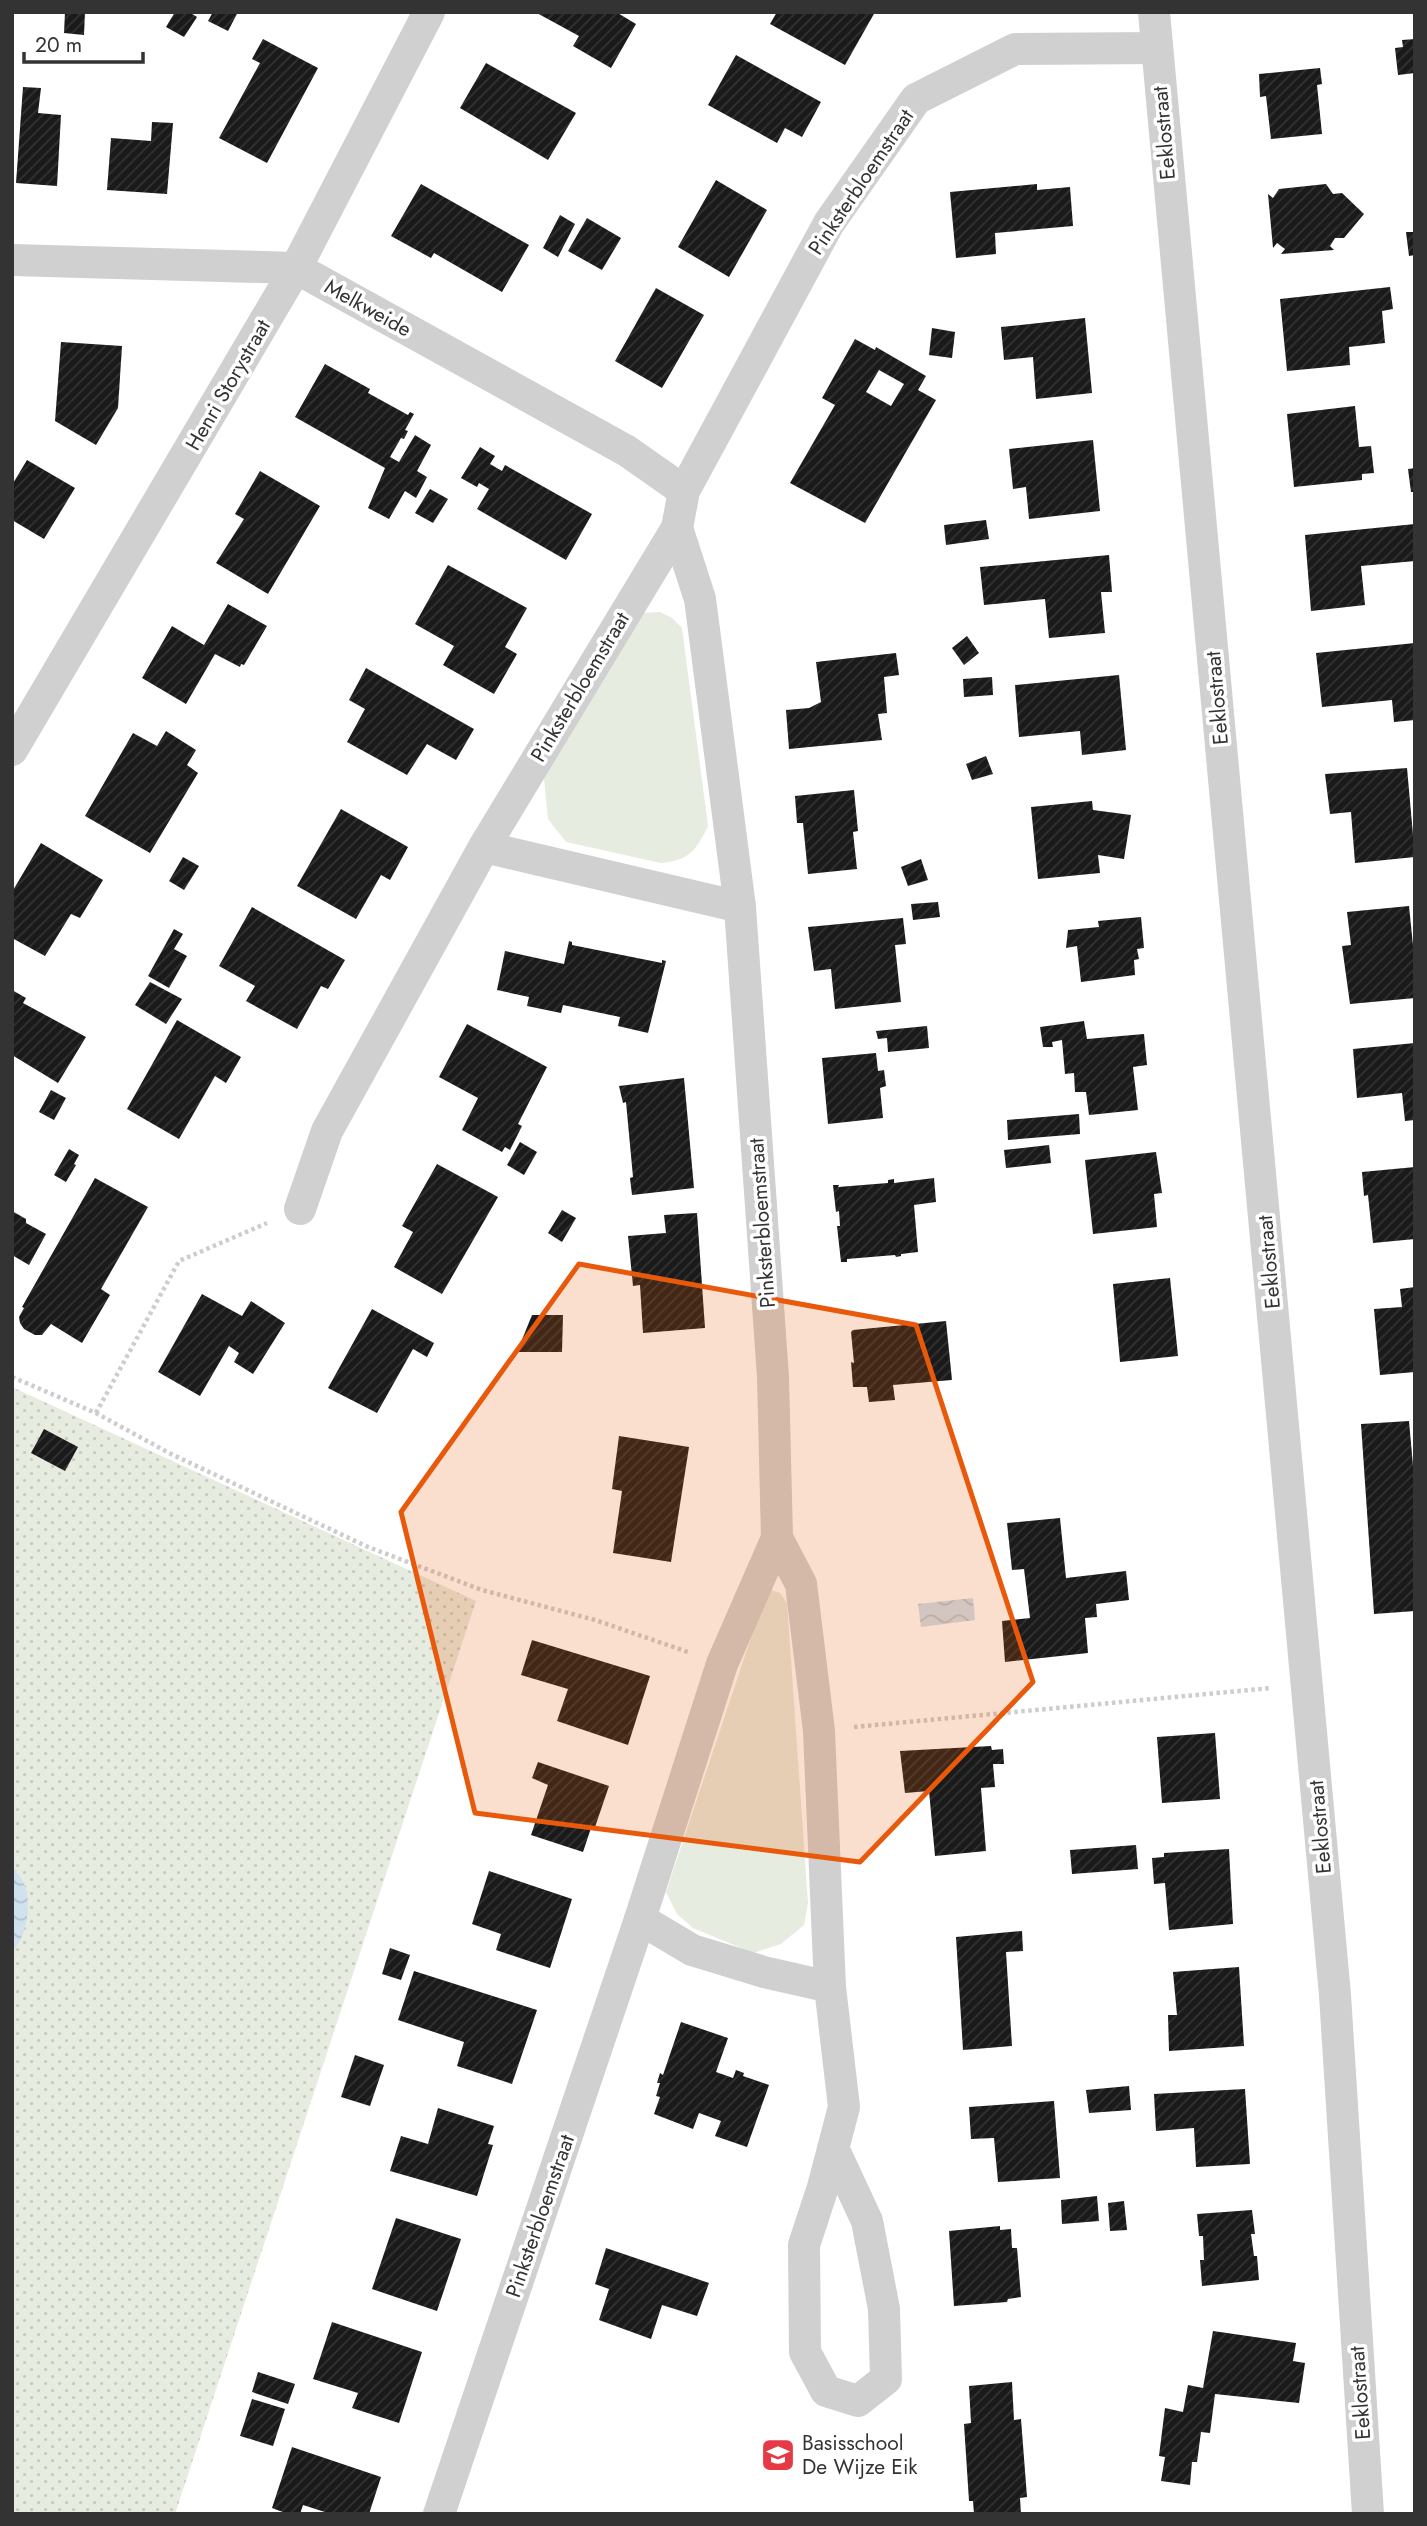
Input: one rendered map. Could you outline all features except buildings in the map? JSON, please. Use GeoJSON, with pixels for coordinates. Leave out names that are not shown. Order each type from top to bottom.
{"type":"FeatureCollection","features":[{"type":"Feature","properties":{"kind":"street","name":"Henri Storystraat"},"geometry":{"type":"LineString","coordinates":[[12,750],[296,268],[429,12]]}},
{"type":"Feature","properties":{"kind":"street","name":"Eeklostraat"},"geometry":{"type":"LineString","coordinates":[[1154,12],[1335,1995],[1368,2514]]}},
{"type":"Feature","properties":{"kind":"street","name":"Pinksterbloemstraat"},"geometry":{"type":"LineString","coordinates":[[300,1209],[327,1131],[484,847],[677,528],[684,491],[829,223],[916,99],[1015,49],[1156,48]]}},
{"type":"Feature","properties":{"kind":"street","name":"Melkweide"},"geometry":{"type":"LineString","coordinates":[[12,260],[296,268],[627,451],[684,491]]}},
{"type":"Feature","properties":{"kind":"street","name":"Pinksterbloemstraat"},"geometry":{"type":"LineString","coordinates":[[439,2514],[640,1919],[722,1664],[776,1538],[773,1377],[740,907],[700,598],[677,528]]}},
{"type":"Feature","properties":{"kind":"street"},"geometry":{"type":"LineString","coordinates":[[484,847],[740,907]]}},
{"type":"Feature","properties":{"kind":"street","name":"Pinksterbloemstraat"},"geometry":{"type":"LineString","coordinates":[[776,1538],[801,1584],[818,1731],[830,1987],[844,2107],[824,2187],[804,2245],[805,2352],[826,2391],[858,2401],[886,2379],[884,2309],[867,2221],[834,2148]]}},
{"type":"Feature","properties":{"kind":"street"},"geometry":{"type":"LineString","coordinates":[[640,1919],[692,1950],[764,1972],[830,1987]]}},
{"type":"Feature","properties":{"kind":"path"},"geometry":{"type":"LineString","coordinates":[[96,1413],[179,1261],[300,1209]]}},
{"type":"Feature","properties":{"kind":"path"},"geometry":{"type":"LineString","coordinates":[[12,1377],[96,1413],[169,1453],[369,1547],[482,1590],[594,1620],[722,1664]]}},
{"type":"Feature","properties":{"kind":"path"},"geometry":{"type":"LineString","coordinates":[[818,1731],[1308,1685]]}},
{"type":"Feature","properties":{"kind":"highlighted area"},"geometry":{"type":"Polygon","coordinates":[[[579,1264],[916,1325],[1033,1682],[860,1862],[475,1813],[401,1512],[579,1264]]]}},
{"type":"Feature","properties":{"kind":"shaded area"},"geometry":{"type":"Polygon","coordinates":[[[660,612],[672,618],[682,628],[708,826],[691,852],[679,860],[661,863],[566,842],[548,819],[544,778],[642,613],[660,612]]]}},
{"type":"Feature","properties":{"kind":"shaded area"},"geometry":{"type":"Polygon","coordinates":[[[12,1387],[476,1601],[175,2514],[12,2514],[12,1387]]]}},
{"type":"Feature","properties":{"kind":"shaded area"},"geometry":{"type":"Polygon","coordinates":[[[771,1590],[780,1593],[787,1603],[808,1903],[804,1925],[781,1944],[753,1953],[693,1928],[677,1914],[666,1892],[764,1599],[771,1590]]]}},
{"type":"Feature","properties":{"kind":"water"},"geometry":{"type":"Polygon","coordinates":[[[973,1598],[975,1620],[921,1627],[918,1604],[973,1598]]]}},
{"type":"Feature","properties":{"kind":"water"},"geometry":{"type":"Polygon","coordinates":[[[12,1865],[25,1886],[28,1905],[24,1931],[12,1952],[12,1865]]]}},
{"type":"Feature","properties":{"kind":"place","name":"Basisschool De Wijze Eik"},"geometry":{"type":"Point","coordinates":[778,2455]}}]}
